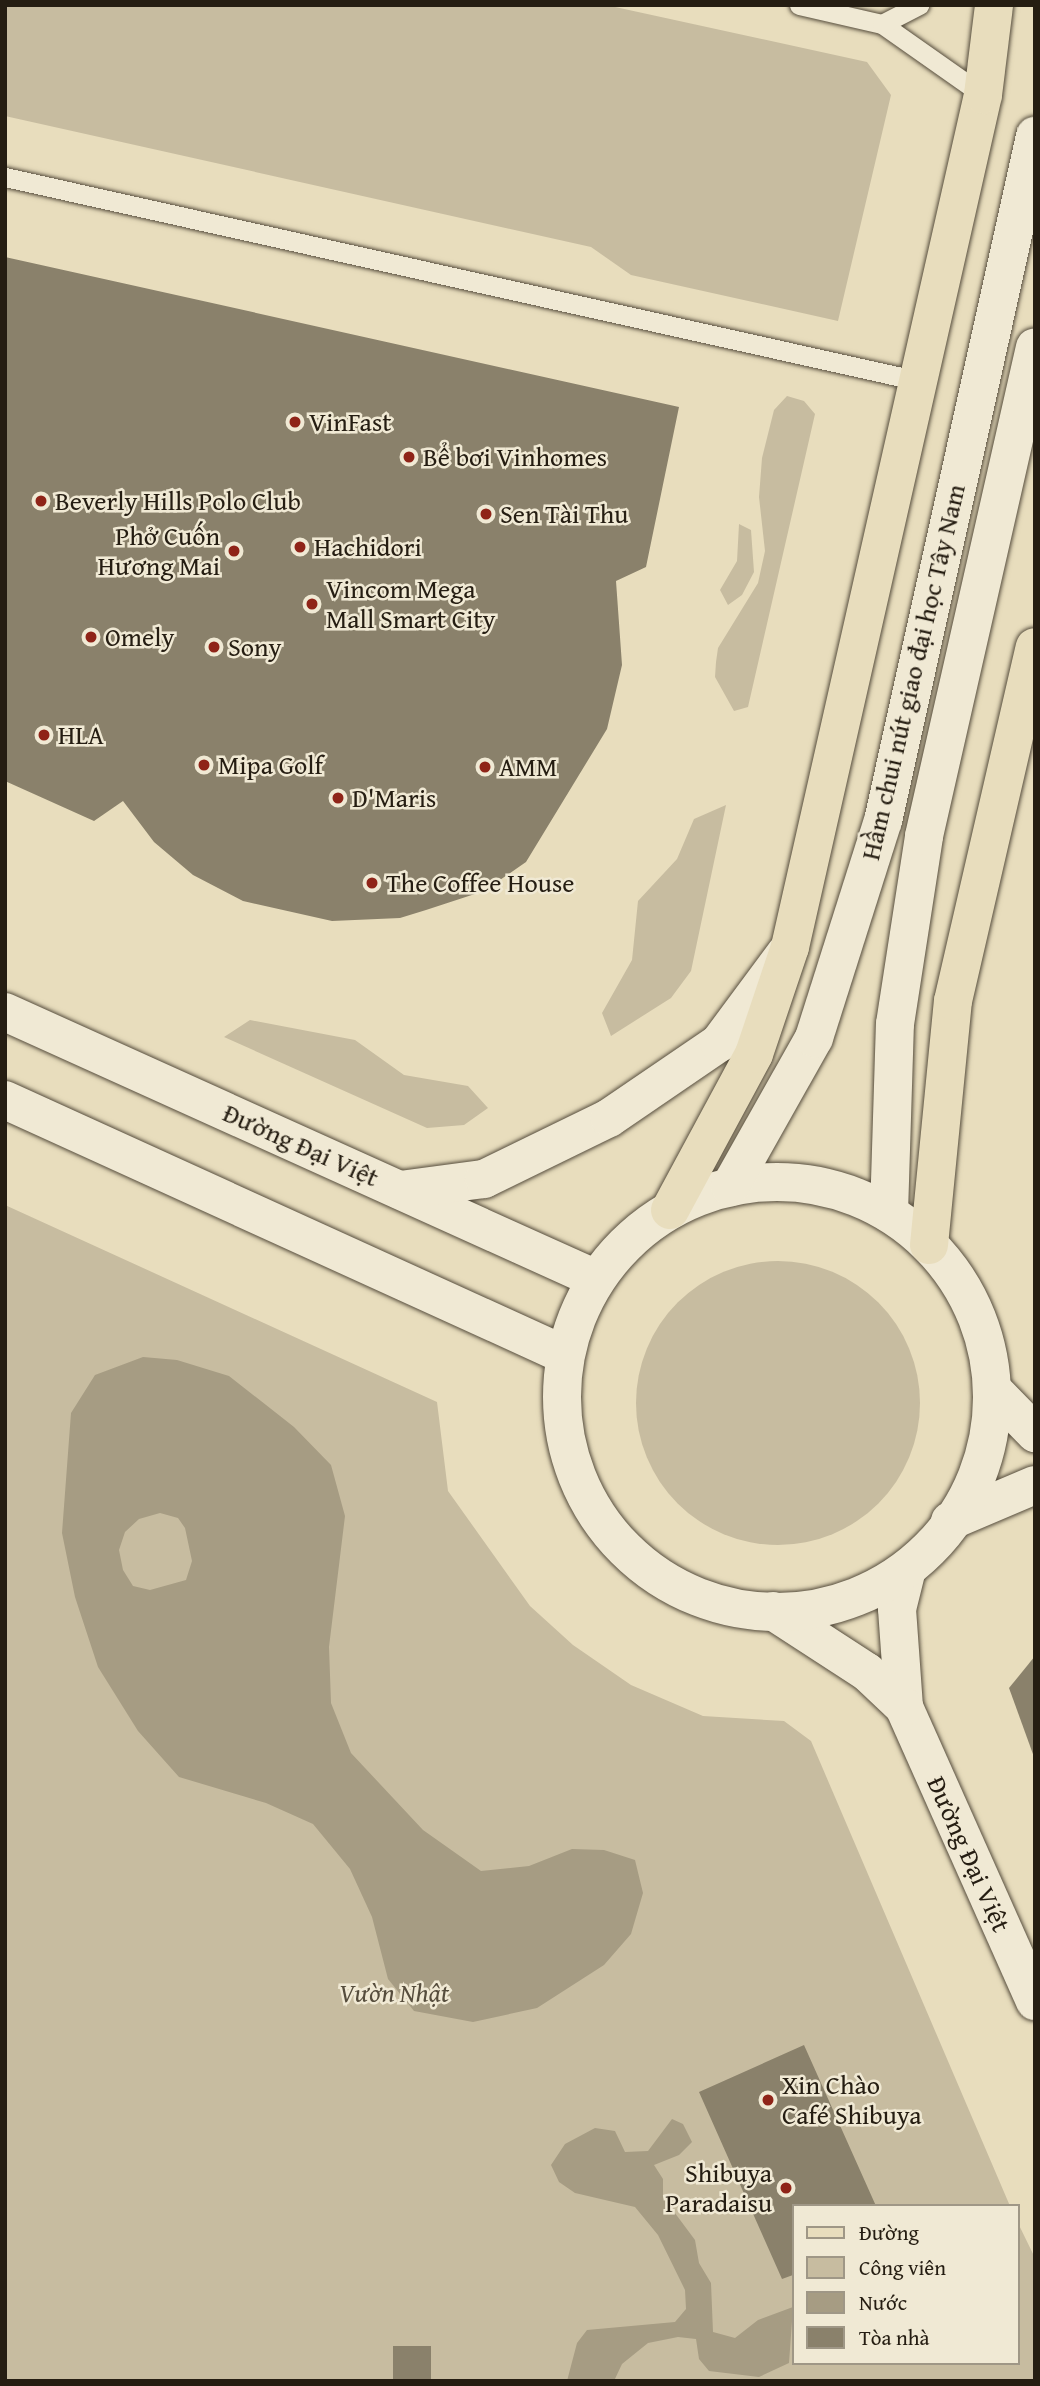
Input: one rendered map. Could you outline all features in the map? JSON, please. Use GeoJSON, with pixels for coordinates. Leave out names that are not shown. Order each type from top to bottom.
{"type":"FeatureCollection","features":[{"type":"Feature","properties":{"kind":"main road"},"geometry":{"type":"LineString","coordinates":[[670,1210],[754,1054],[790,947],[915,380],[982,95],[994,5]]}},
{"type":"Feature","properties":{"kind":"main road"},"geometry":{"type":"LineString","coordinates":[[929,1245],[953,1001],[1035,647]]}},
{"type":"Feature","properties":{"kind":"street","name":"Hầm chui nút giao đại học Tây Nam"},"geometry":{"type":"LineString","coordinates":[[730,1187],[814,1038],[883,821],[1035,136]]}},
{"type":"Feature","properties":{"kind":"street","name":"Hầm chui nút giao đại học Tây Nam"},"geometry":{"type":"LineString","coordinates":[[889,1213],[895,1024],[924,836],[1035,346]]}},
{"type":"Feature","properties":{"kind":"street"},"geometry":{"type":"LineString","coordinates":[[400,1190],[484,1180],[609,1118],[719,1043],[790,947]]}},
{"type":"Feature","properties":{"kind":"street","name":"Đường Đại Việt"},"geometry":{"type":"LineString","coordinates":[[5,1012],[596,1279]]}},
{"type":"Feature","properties":{"kind":"street"},"geometry":{"type":"LineString","coordinates":[[5,1100],[565,1355]]}},
{"type":"Feature","properties":{"kind":"street"},"geometry":{"type":"LineString","coordinates":[[785,1182],[825,1189],[889,1213],[929,1245],[970,1299],[994,1391],[989,1450],[969,1496],[950,1521],[907,1569],[852,1596],[807,1610],[739,1609],[674,1587],[620,1545],[577,1476],[562,1423],[565,1355],[577,1315],[596,1279],[629,1240],[670,1210],[730,1187],[785,1182]]}},
{"type":"Feature","properties":{"kind":"street"},"geometry":{"type":"LineString","coordinates":[[994,1391],[1035,1433]]}},
{"type":"Feature","properties":{"kind":"street"},"geometry":{"type":"LineString","coordinates":[[950,1521],[1035,1485]]}},
{"type":"Feature","properties":{"kind":"street","name":"Đường Đại Việt"},"geometry":{"type":"LineString","coordinates":[[907,1569],[897,1609],[904,1707],[1035,2001]]}},
{"type":"Feature","properties":{"kind":"street","name":"Đường Đại Việt"},"geometry":{"type":"LineString","coordinates":[[773,1611],[867,1672],[904,1707]]}},
{"type":"Feature","properties":{"kind":"lane"},"geometry":{"type":"LineString","coordinates":[[799,5],[882,24],[982,95]]}},
{"type":"Feature","properties":{"kind":"lane"},"geometry":{"type":"LineString","coordinates":[[882,24],[919,5]]}},
{"type":"Feature","properties":{"kind":"lane"},"geometry":{"type":"LineString","coordinates":[[5,177],[915,380]]}},
{"type":"Feature","properties":{"kind":"green space"},"geometry":{"type":"Polygon","coordinates":[[[5,5],[606,5],[867,62],[891,95],[838,321],[631,275],[591,247],[5,116],[5,5]]]}},
{"type":"Feature","properties":{"kind":"green space"},"geometry":{"type":"Polygon","coordinates":[[[787,396],[804,401],[815,414],[748,707],[734,711],[715,677],[718,648],[758,583],[765,551],[759,497],[762,458],[774,410],[787,396]]]}},
{"type":"Feature","properties":{"kind":"green space"},"geometry":{"type":"Polygon","coordinates":[[[739,524],[751,530],[754,572],[742,595],[728,605],[720,590],[737,561],[739,524]]]}},
{"type":"Feature","properties":{"kind":"green space"},"geometry":{"type":"Polygon","coordinates":[[[726,805],[691,971],[671,998],[611,1036],[602,1013],[632,960],[638,901],[677,859],[694,819],[726,805]]]}},
{"type":"Feature","properties":{"kind":"green space"},"geometry":{"type":"Polygon","coordinates":[[[250,1020],[355,1040],[404,1075],[468,1086],[488,1108],[464,1125],[427,1128],[224,1037],[250,1020]]]}},
{"type":"Feature","properties":{"kind":"green space","name":"Vườn Nhật"},"geometry":{"type":"Polygon","coordinates":[[[5,1205],[437,1402],[448,1491],[530,1606],[573,1645],[631,1685],[703,1716],[784,1721],[811,1741],[1009,2204],[792,2204],[792,2365],[1019,2365],[1019,2225],[1035,2258],[1035,2381],[5,2381],[5,1205]]]}},
{"type":"Feature","properties":{"kind":"green space"},"geometry":{"type":"Polygon","coordinates":[[[778,1261],[819,1267],[845,1278],[868,1293],[888,1313],[903,1336],[914,1362],[920,1403],[914,1444],[903,1470],[888,1493],[868,1513],[845,1528],[819,1539],[778,1545],[737,1539],[711,1528],[688,1513],[668,1493],[653,1470],[642,1444],[636,1403],[642,1362],[653,1336],[668,1313],[688,1293],[711,1278],[737,1267],[778,1261]]]}},
{"type":"Feature","properties":{"kind":"water"},"geometry":{"type":"Polygon","coordinates":[[[143,1357],[177,1360],[229,1376],[294,1427],[331,1465],[345,1516],[329,1647],[331,1703],[351,1753],[423,1830],[481,1871],[529,1866],[572,1849],[604,1850],[635,1860],[643,1893],[631,1934],[604,1965],[537,2008],[473,2022],[414,2011],[388,1979],[372,1917],[350,1869],[313,1824],[266,1803],[179,1777],[138,1731],[98,1667],[75,1597],[62,1533],[71,1413],[95,1375],[143,1357]],[[160,1513],[139,1519],[125,1532],[119,1550],[123,1570],[133,1586],[150,1590],[186,1580],[192,1561],[185,1528],[178,1518],[160,1513]]]}},
{"type":"Feature","properties":{"kind":"water"},"geometry":{"type":"Polygon","coordinates":[[[672,2119],[683,2124],[692,2142],[679,2155],[654,2165],[663,2179],[663,2197],[695,2240],[699,2263],[711,2283],[713,2332],[735,2338],[758,2320],[792,2307],[789,2363],[759,2377],[709,2371],[699,2359],[696,2339],[678,2337],[648,2343],[622,2364],[614,2381],[567,2381],[577,2343],[587,2330],[675,2322],[686,2309],[685,2290],[658,2235],[635,2207],[575,2193],[559,2182],[551,2165],[565,2144],[595,2128],[615,2131],[625,2152],[648,2151],[672,2119]]]}},
{"type":"Feature","properties":{"kind":"building","name":"Vincom Mega Mall Smart City"},"geometry":{"type":"Polygon","coordinates":[[[5,257],[679,407],[646,567],[616,581],[622,665],[607,729],[526,862],[484,891],[400,918],[332,921],[243,901],[193,875],[154,842],[123,801],[94,821],[5,781],[5,257]]]}},
{"type":"Feature","properties":{"kind":"building"},"geometry":{"type":"Polygon","coordinates":[[[1035,1656],[1035,1757],[1034,1757],[1009,1688],[1035,1656]]]}},
{"type":"Feature","properties":{"kind":"building"},"geometry":{"type":"Polygon","coordinates":[[[804,2045],[875,2204],[792,2204],[792,2275],[782,2279],[699,2092],[804,2045]]]}},
{"type":"Feature","properties":{"kind":"building"},"geometry":{"type":"Polygon","coordinates":[[[393,2346],[431,2346],[431,2381],[393,2381],[393,2346]]]}},
{"type":"Feature","properties":{"kind":"place","name":"VinFast"},"geometry":{"type":"Point","coordinates":[295,422]}},
{"type":"Feature","properties":{"kind":"place","name":"Bể bơi Vinhomes"},"geometry":{"type":"Point","coordinates":[409,457]}},
{"type":"Feature","properties":{"kind":"place","name":"Beverly Hills Polo Club"},"geometry":{"type":"Point","coordinates":[41,501]}},
{"type":"Feature","properties":{"kind":"place","name":"Sen Tài Thu"},"geometry":{"type":"Point","coordinates":[486,514]}},
{"type":"Feature","properties":{"kind":"place","name":"Hachidori"},"geometry":{"type":"Point","coordinates":[300,547]}},
{"type":"Feature","properties":{"kind":"place","name":"Phở Cuốn Hương Mai"},"geometry":{"type":"Point","coordinates":[234,551]}},
{"type":"Feature","properties":{"kind":"place","name":"Vincom Mega Mall Smart City"},"geometry":{"type":"Point","coordinates":[312,604]}},
{"type":"Feature","properties":{"kind":"place","name":"Omely"},"geometry":{"type":"Point","coordinates":[91,637]}},
{"type":"Feature","properties":{"kind":"place","name":"Sony"},"geometry":{"type":"Point","coordinates":[214,647]}},
{"type":"Feature","properties":{"kind":"place","name":"HLA"},"geometry":{"type":"Point","coordinates":[44,735]}},
{"type":"Feature","properties":{"kind":"place","name":"Mipa Golf"},"geometry":{"type":"Point","coordinates":[204,765]}},
{"type":"Feature","properties":{"kind":"place","name":"AMM"},"geometry":{"type":"Point","coordinates":[485,767]}},
{"type":"Feature","properties":{"kind":"place","name":"D'Maris"},"geometry":{"type":"Point","coordinates":[338,798]}},
{"type":"Feature","properties":{"kind":"place","name":"The Coffee House"},"geometry":{"type":"Point","coordinates":[372,883]}},
{"type":"Feature","properties":{"kind":"place","name":"Xin Chào Café Shibuya"},"geometry":{"type":"Point","coordinates":[768,2100]}},
{"type":"Feature","properties":{"kind":"place","name":"Shibuya Paradaisu"},"geometry":{"type":"Point","coordinates":[786,2188]}}]}
